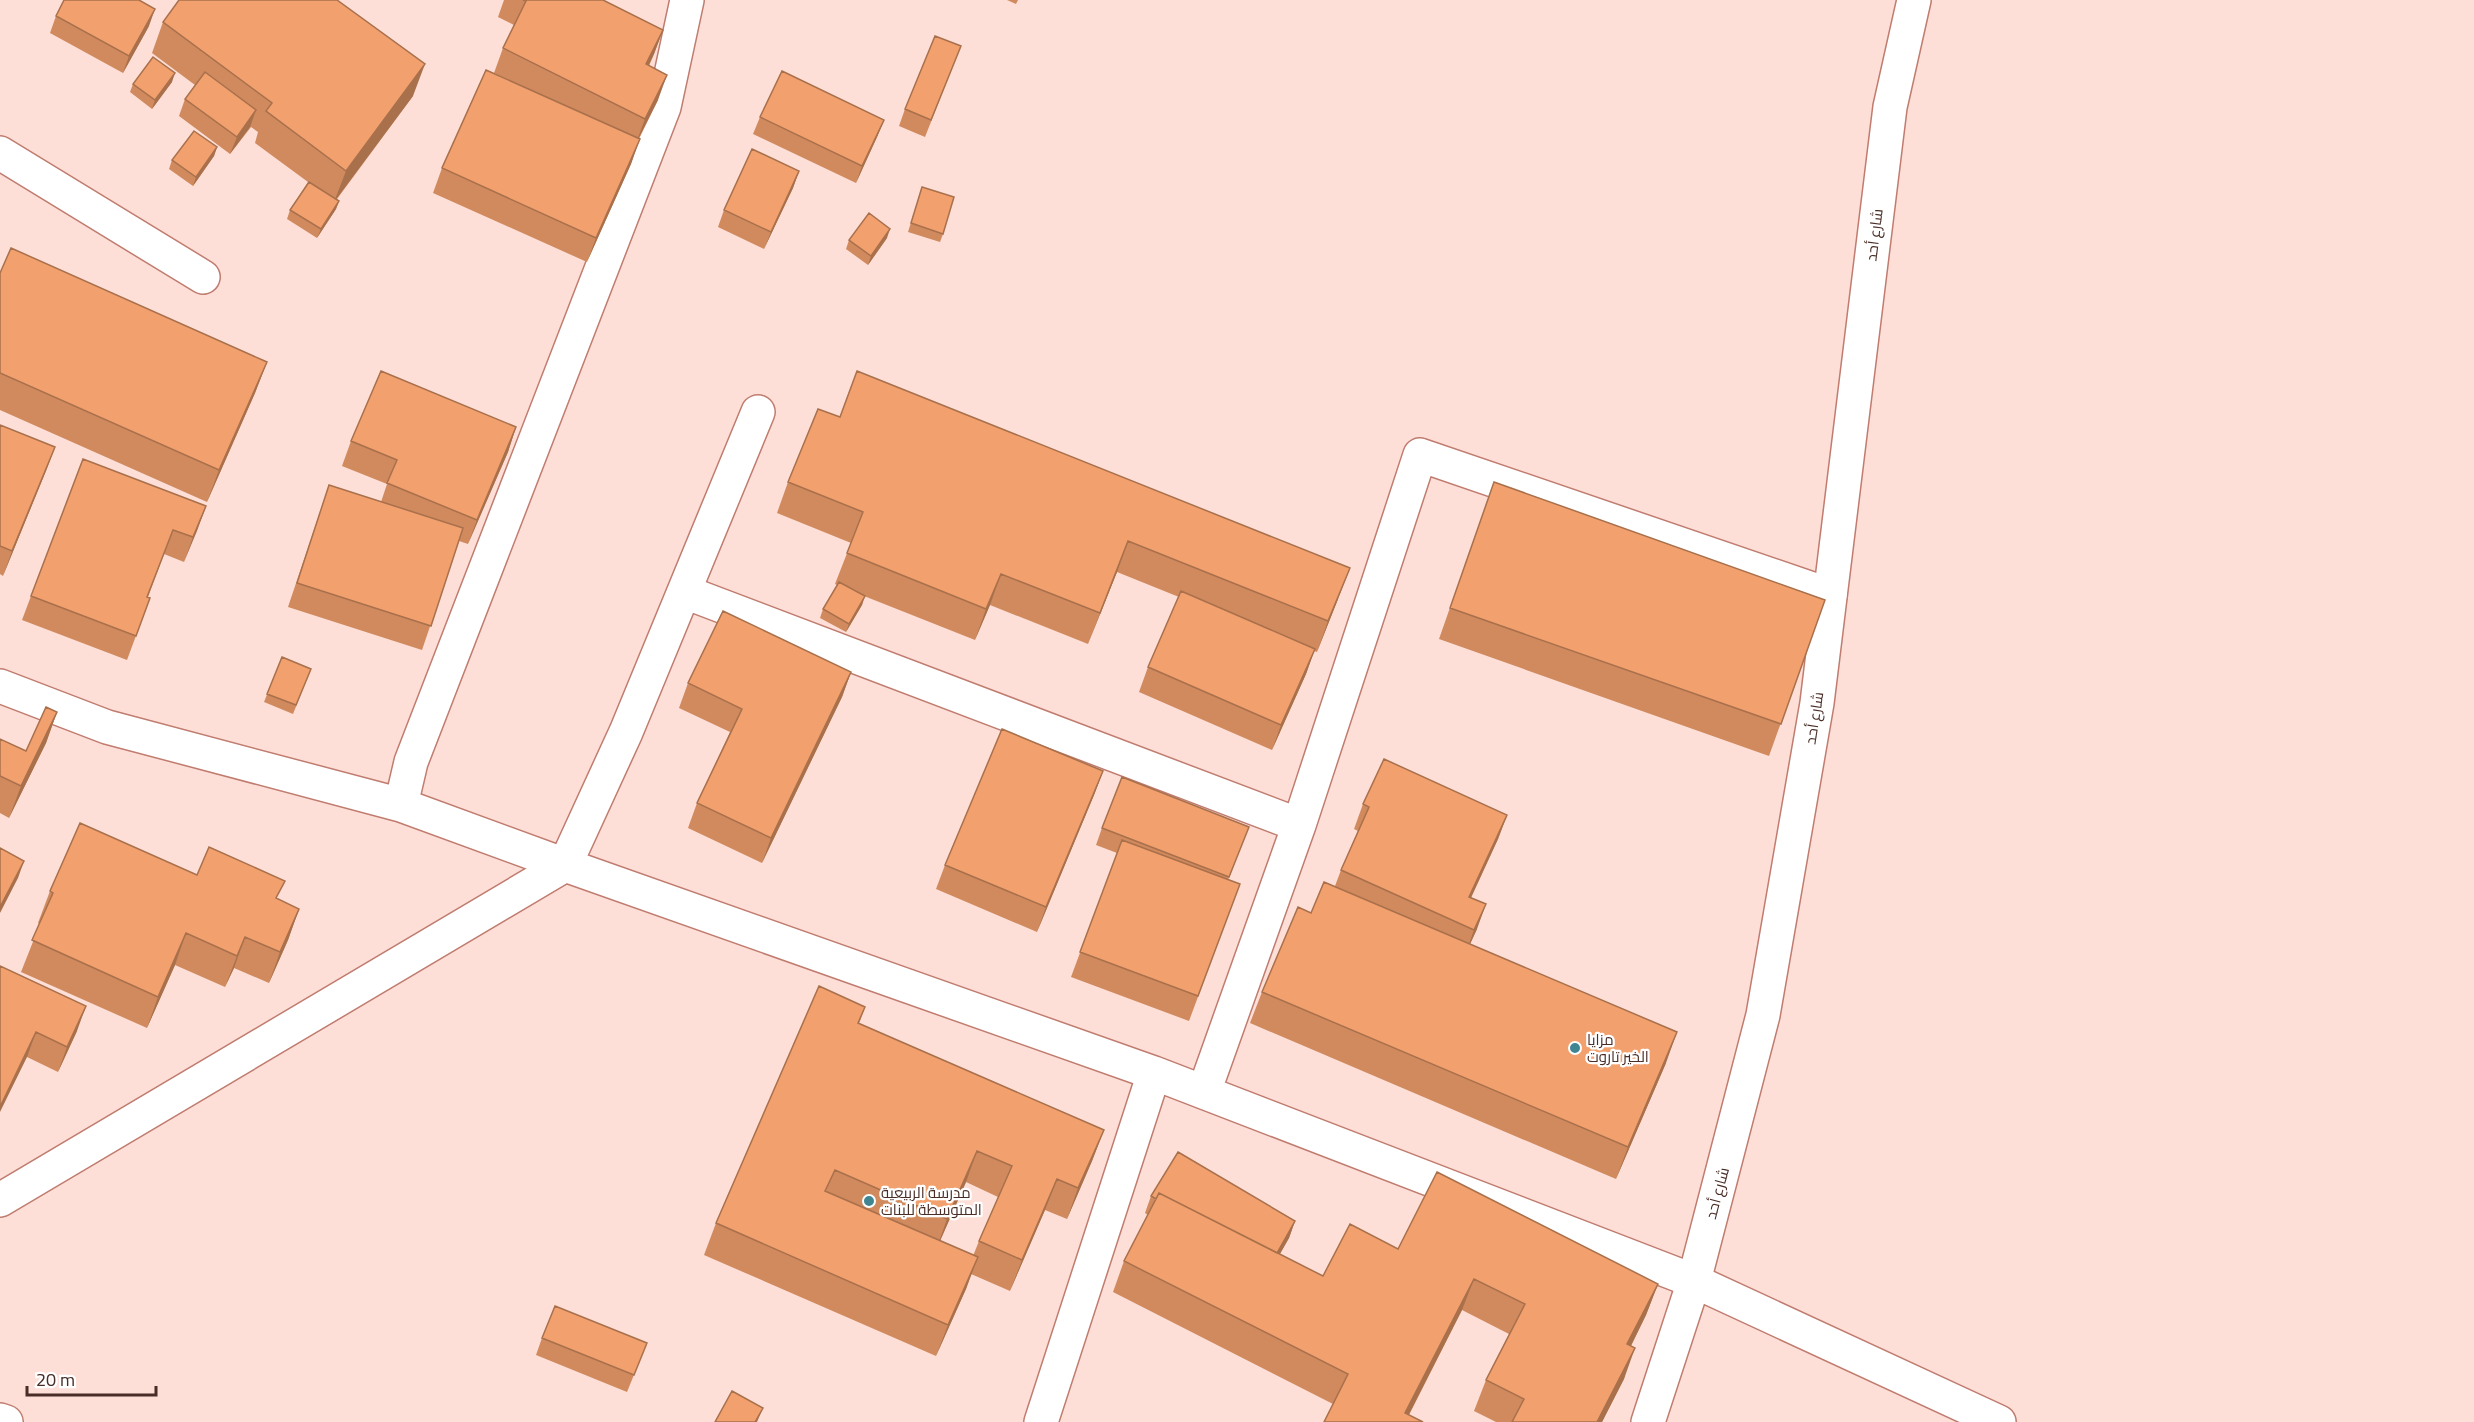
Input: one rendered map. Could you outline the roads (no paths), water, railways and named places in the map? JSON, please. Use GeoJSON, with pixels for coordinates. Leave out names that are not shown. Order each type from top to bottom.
{"type":"FeatureCollection","features":[{"type":"Feature","properties":{"kind":"street"},"geometry":{"type":"LineString","coordinates":[[401,805],[411,762],[664,107],[687,0]]}},
{"type":"Feature","properties":{"kind":"street","name":"شارع أحد"},"geometry":{"type":"LineString","coordinates":[[1648,1422],[1694,1281],[1763,1015],[1817,703],[1890,107],[1914,0]]}},
{"type":"Feature","properties":{"kind":"street"},"geometry":{"type":"LineString","coordinates":[[0,153],[203,277]]}},
{"type":"Feature","properties":{"kind":"street"},"geometry":{"type":"LineString","coordinates":[[0,1200],[565,865],[626,732],[686,592],[758,412]]}},
{"type":"Feature","properties":{"kind":"street"},"geometry":{"type":"LineString","coordinates":[[1204,1092],[1299,825],[1420,455],[1830,595]]}},
{"type":"Feature","properties":{"kind":"street"},"geometry":{"type":"LineString","coordinates":[[686,592],[1299,825]]}},
{"type":"Feature","properties":{"kind":"street"},"geometry":{"type":"LineString","coordinates":[[0,686],[107,727],[401,805],[1154,1073],[1694,1281],[1999,1422]]}},
{"type":"Feature","properties":{"kind":"street"},"geometry":{"type":"LineString","coordinates":[[1041,1422],[1154,1073]]}},
{"type":"Feature","properties":{"kind":"street"},"geometry":{"type":"LineString","coordinates":[[0,1419],[6,1422]]}},
{"type":"Feature","properties":{"kind":"place","name":"مزايا الخير تاروت"},"geometry":{"type":"Point","coordinates":[1575,1048]}},
{"type":"Feature","properties":{"kind":"place","name":"مدرسة الربيعية المتوسطة للبنات"},"geometry":{"type":"Point","coordinates":[869,1201]}}]}
